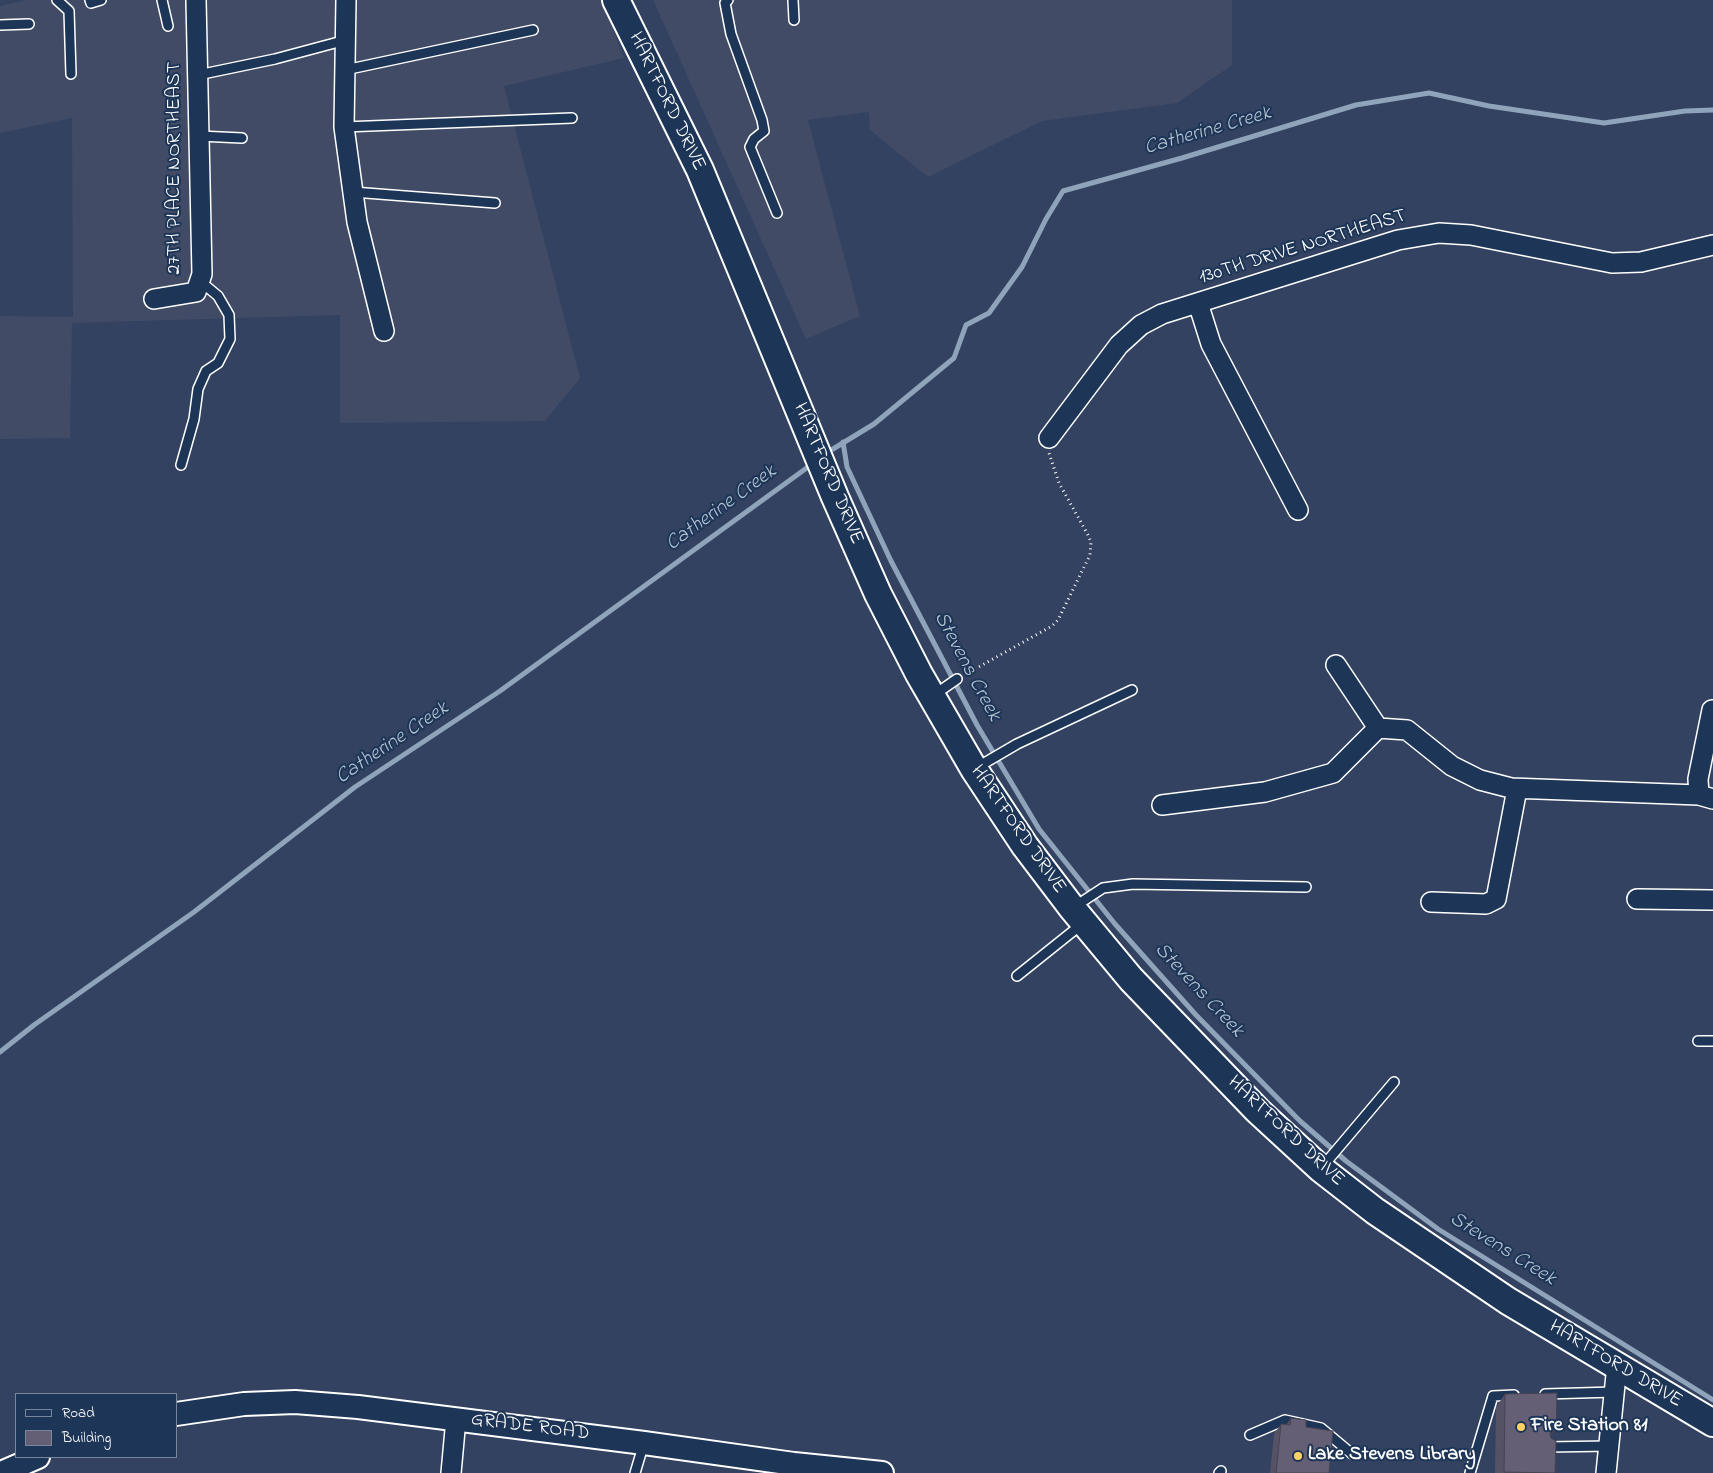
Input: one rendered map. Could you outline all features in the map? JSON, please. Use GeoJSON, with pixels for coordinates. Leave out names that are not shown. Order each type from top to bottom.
{"type":"FeatureCollection","features":[{"type":"Feature","properties":{"kind":"main road","name":"HARTFORD DRIVE"},"geometry":{"type":"LineString","coordinates":[[616,0],[700,170],[835,496],[878,594],[938,692],[1026,846],[1138,986],[1258,1111],[1326,1162],[1375,1211],[1508,1301],[1713,1423]]}},
{"type":"Feature","properties":{"kind":"street","name":"27TH PLACE NORTHEAST"},"geometry":{"type":"LineString","coordinates":[[154,299],[196,292],[202,274],[196,0]]}},
{"type":"Feature","properties":{"kind":"street"},"geometry":{"type":"LineString","coordinates":[[346,0],[344,127],[357,222],[384,331]]}},
{"type":"Feature","properties":{"kind":"street","name":"130TH DRIVE NORTHEAST"},"geometry":{"type":"LineString","coordinates":[[1048,438],[1119,345],[1142,325],[1162,314],[1398,240],[1438,233],[1471,235],[1612,263],[1640,262],[1713,245]]}},
{"type":"Feature","properties":{"kind":"street"},"geometry":{"type":"LineString","coordinates":[[1198,303],[1211,344],[1298,510]]}},
{"type":"Feature","properties":{"kind":"street"},"geometry":{"type":"LineString","coordinates":[[1336,665],[1378,728]]}},
{"type":"Feature","properties":{"kind":"street"},"geometry":{"type":"LineString","coordinates":[[1162,805],[1265,792],[1333,773],[1378,728],[1407,730],[1452,766],[1480,780],[1517,788],[1706,797],[1698,779],[1712,710]]}},
{"type":"Feature","properties":{"kind":"street"},"geometry":{"type":"LineString","coordinates":[[1432,902],[1486,904],[1496,899],[1517,788]]}},
{"type":"Feature","properties":{"kind":"street"},"geometry":{"type":"LineString","coordinates":[[1637,899],[1713,900]]}},
{"type":"Feature","properties":{"kind":"street"},"geometry":{"type":"LineString","coordinates":[[1606,1473],[1616,1365]]}},
{"type":"Feature","properties":{"kind":"street","name":"GRADE ROAD"},"geometry":{"type":"LineString","coordinates":[[178,1414],[244,1404],[295,1402],[644,1442],[793,1469],[882,1473]]}},
{"type":"Feature","properties":{"kind":"street"},"geometry":{"type":"LineString","coordinates":[[451,1473],[456,1419]]}},
{"type":"Feature","properties":{"kind":"street"},"geometry":{"type":"LineString","coordinates":[[1,1473],[36,1458]]}},
{"type":"Feature","properties":{"kind":"lane"},"geometry":{"type":"LineString","coordinates":[[57,0],[69,11],[71,74]]}},
{"type":"Feature","properties":{"kind":"lane"},"geometry":{"type":"LineString","coordinates":[[90,0],[91,3],[101,0]]}},
{"type":"Feature","properties":{"kind":"lane"},"geometry":{"type":"LineString","coordinates":[[162,0],[168,26]]}},
{"type":"Feature","properties":{"kind":"lane"},"geometry":{"type":"LineString","coordinates":[[728,0],[725,4],[731,34],[764,130],[754,139],[750,147],[777,212]]}},
{"type":"Feature","properties":{"kind":"lane"},"geometry":{"type":"LineString","coordinates":[[793,0],[794,20]]}},
{"type":"Feature","properties":{"kind":"lane"},"geometry":{"type":"LineString","coordinates":[[0,25],[29,24]]}},
{"type":"Feature","properties":{"kind":"lane"},"geometry":{"type":"LineString","coordinates":[[345,70],[532,30]]}},
{"type":"Feature","properties":{"kind":"lane"},"geometry":{"type":"LineString","coordinates":[[198,75],[275,59],[346,40]]}},
{"type":"Feature","properties":{"kind":"lane"},"geometry":{"type":"LineString","coordinates":[[344,127],[572,118]]}},
{"type":"Feature","properties":{"kind":"lane"},"geometry":{"type":"LineString","coordinates":[[200,136],[242,138]]}},
{"type":"Feature","properties":{"kind":"lane"},"geometry":{"type":"LineString","coordinates":[[353,192],[495,203]]}},
{"type":"Feature","properties":{"kind":"lane"},"geometry":{"type":"LineString","coordinates":[[182,465],[194,419],[198,390],[206,371],[218,362],[230,339],[229,315],[218,296],[200,281]]}},
{"type":"Feature","properties":{"kind":"lane"},"geometry":{"type":"LineString","coordinates":[[938,692],[957,679]]}},
{"type":"Feature","properties":{"kind":"lane"},"geometry":{"type":"LineString","coordinates":[[980,765],[1006,750],[1132,690]]}},
{"type":"Feature","properties":{"kind":"lane"},"geometry":{"type":"LineString","coordinates":[[1017,976],[1103,888],[1133,884],[1306,887]]}},
{"type":"Feature","properties":{"kind":"lane"},"geometry":{"type":"LineString","coordinates":[[1698,1041],[1713,1041]]}},
{"type":"Feature","properties":{"kind":"lane"},"geometry":{"type":"LineString","coordinates":[[1326,1162],[1394,1082]]}},
{"type":"Feature","properties":{"kind":"lane"},"geometry":{"type":"LineString","coordinates":[[1470,1473],[1493,1396],[1614,1392]]}},
{"type":"Feature","properties":{"kind":"lane"},"geometry":{"type":"LineString","coordinates":[[1250,1435],[1285,1420],[1321,1428],[1352,1454]]}},
{"type":"Feature","properties":{"kind":"lane"},"geometry":{"type":"LineString","coordinates":[[636,1473],[644,1442]]}},
{"type":"Feature","properties":{"kind":"lane"},"geometry":{"type":"LineString","coordinates":[[1547,1447],[1609,1446]]}},
{"type":"Feature","properties":{"kind":"path"},"geometry":{"type":"LineString","coordinates":[[957,679],[1052,626],[1058,620],[1090,555],[1091,542],[1053,468],[1048,438]]}},
{"type":"Feature","properties":{"kind":"shaded area"},"geometry":{"type":"Polygon","coordinates":[[[26,0],[602,0],[624,58],[504,86],[580,378],[545,421],[340,423],[340,315],[72,323],[70,438],[0,439],[0,316],[73,317],[72,118],[0,133],[0,6],[26,0]]]}},
{"type":"Feature","properties":{"kind":"shaded area"},"geometry":{"type":"Polygon","coordinates":[[[653,0],[1232,0],[1232,65],[1177,103],[1042,121],[928,177],[870,130],[869,112],[808,120],[860,316],[806,339],[653,0]]]}},
{"type":"Feature","properties":{"kind":"building","name":"Fire Station 81"},"geometry":{"type":"Polygon","coordinates":[[[1557,1393],[1556,1428],[1552,1429],[1550,1434],[1551,1438],[1556,1441],[1555,1473],[1504,1472],[1505,1394],[1557,1393]]]}},
{"type":"Feature","properties":{"kind":"building","name":"Lake Stevens Library"},"geometry":{"type":"Polygon","coordinates":[[[1291,1418],[1306,1420],[1306,1427],[1333,1431],[1329,1473],[1276,1473],[1281,1424],[1290,1425],[1291,1418]]]}},
{"type":"Feature","properties":{"kind":"waterway","name":"Catherine Creek"},"geometry":{"type":"LineString","coordinates":[[833,449],[874,424],[954,358],[966,325],[989,313],[1022,267],[1046,219],[1063,191],[1182,158],[1356,105],[1429,93],[1489,106],[1604,123],[1685,111],[1713,110]]}},
{"type":"Feature","properties":{"kind":"waterway","name":"Stevens Creek"},"geometry":{"type":"LineString","coordinates":[[843,442],[847,467],[891,561],[977,725],[1039,829],[1115,924],[1196,1015],[1300,1121],[1346,1161],[1438,1229],[1713,1400]]}},
{"type":"Feature","properties":{"kind":"waterway","name":"Catherine Creek"},"geometry":{"type":"LineString","coordinates":[[0,1052],[34,1025],[194,912],[355,787],[500,691],[808,467]]}},
{"type":"Feature","properties":{"kind":"place","name":"Fire Station 81"},"geometry":{"type":"Point","coordinates":[1521,1427]}},
{"type":"Feature","properties":{"kind":"place","name":"Lake Stevens Library"},"geometry":{"type":"Point","coordinates":[1298,1456]}}]}
